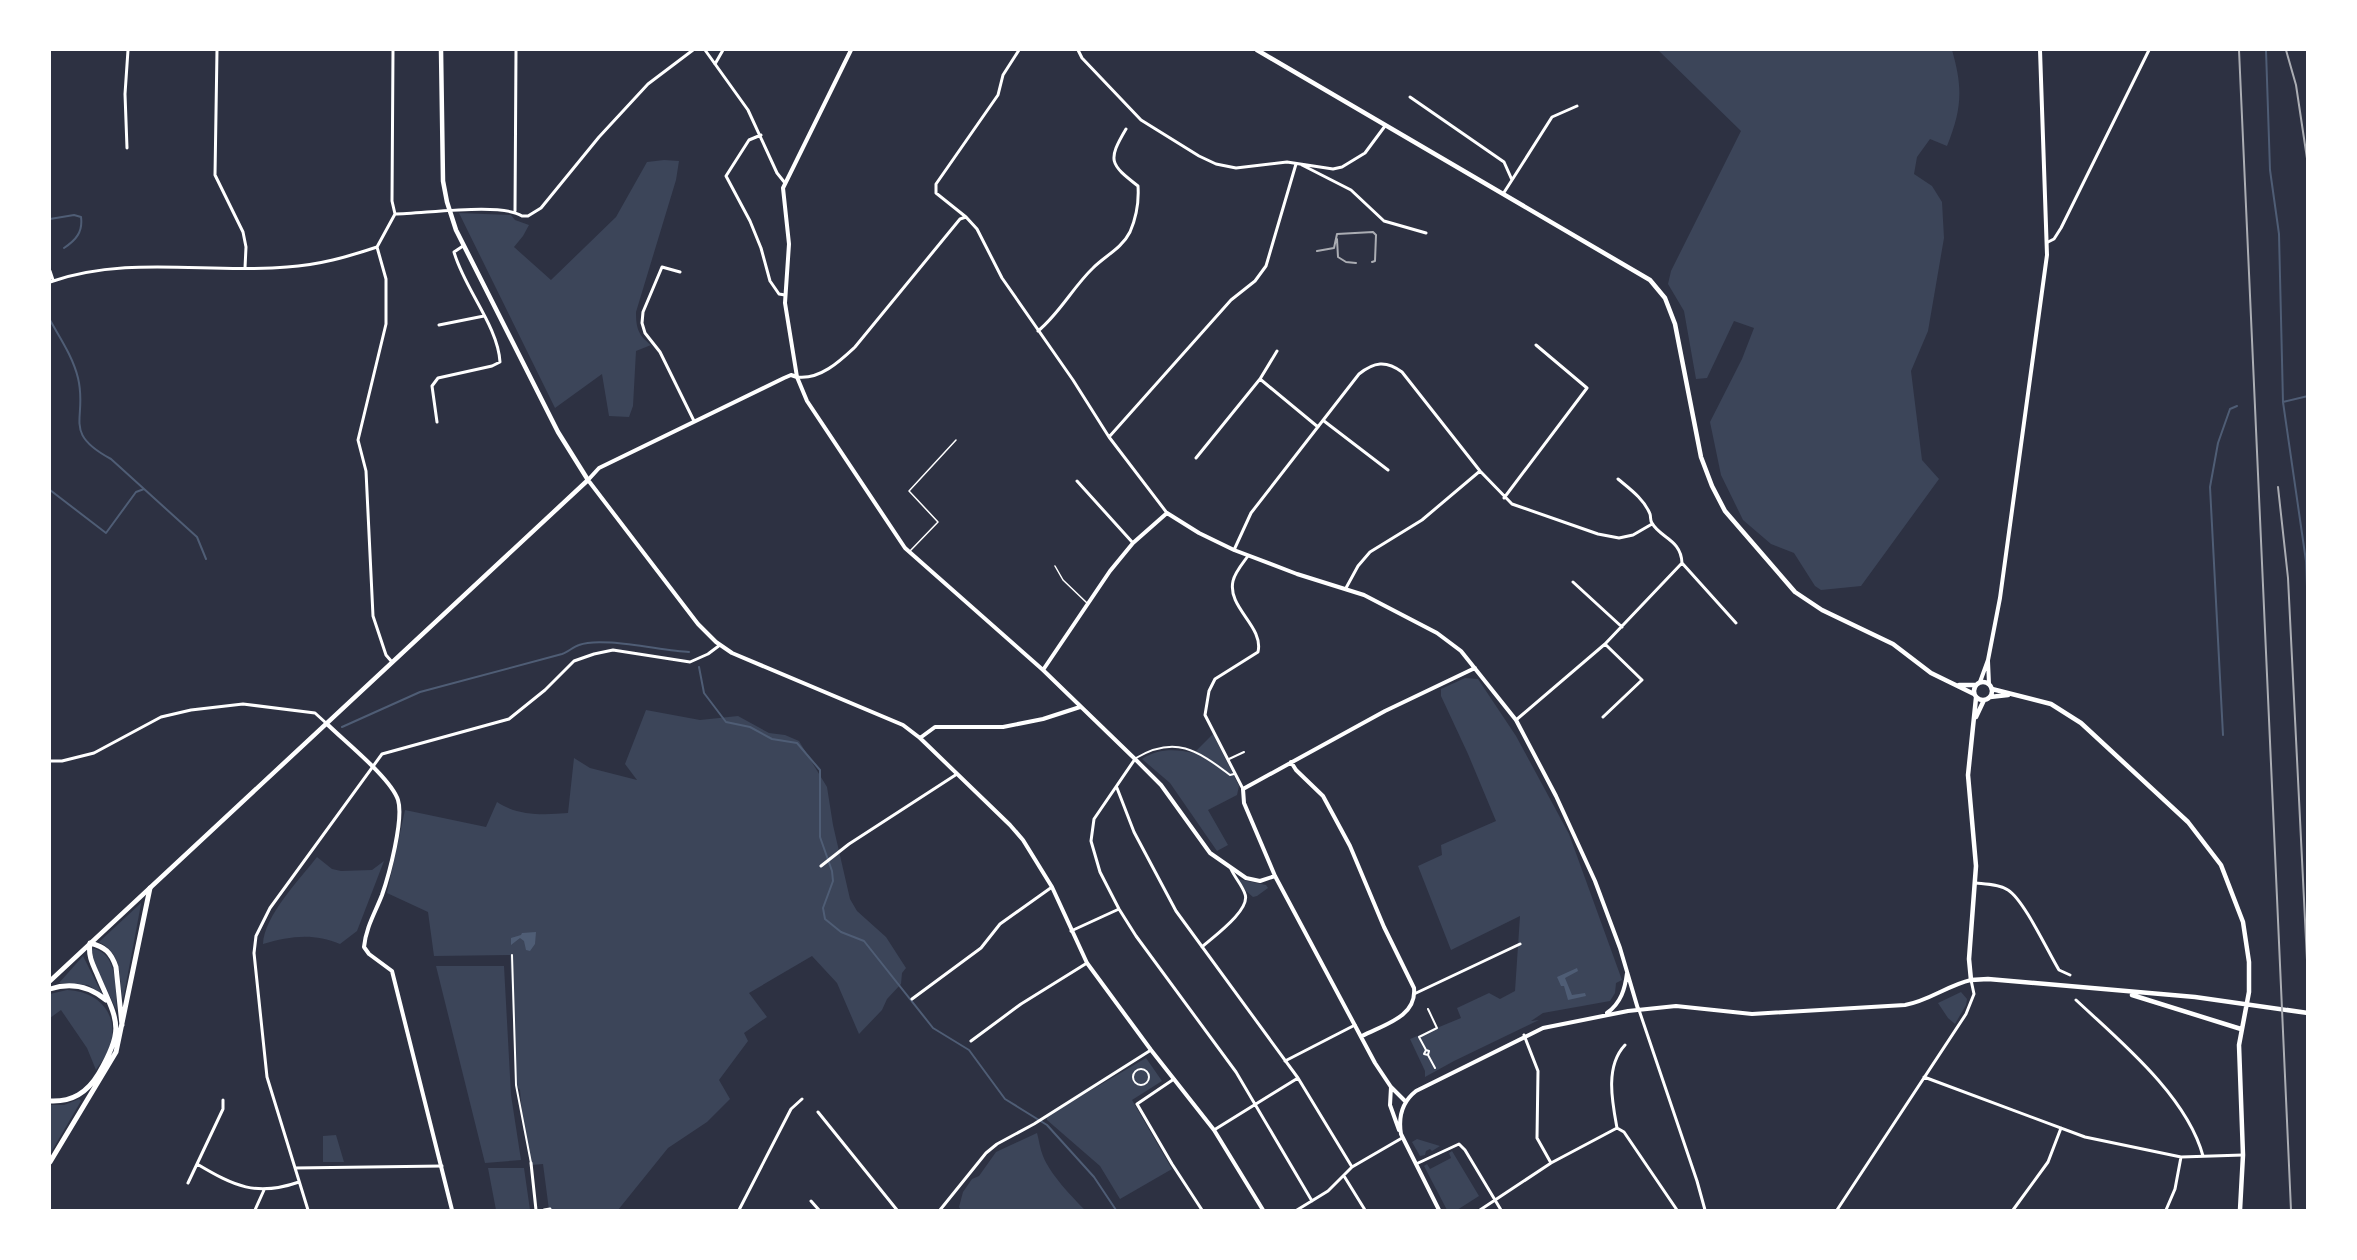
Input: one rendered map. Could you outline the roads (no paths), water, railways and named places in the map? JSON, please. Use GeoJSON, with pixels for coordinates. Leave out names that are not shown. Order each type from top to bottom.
{"type":"FeatureCollection","features":[{"type":"Feature","properties":{"kind":"main road"},"geometry":{"type":"LineString","coordinates":[[50,981],[588,480],[554,424],[463,246],[450,211],[443,181],[441,50]]}},
{"type":"Feature","properties":{"kind":"main road"},"geometry":{"type":"LineString","coordinates":[[1257,50],[1339,94],[1650,280],[1665,298],[1672,312],[1704,465],[1716,495],[1732,520],[1786,583],[1805,600],[1884,638],[1938,678],[1959,685],[1975,696],[1987,699],[2008,695]]}},
{"type":"Feature","properties":{"kind":"main road"},"geometry":{"type":"LineString","coordinates":[[1959,685],[1978,683],[2008,695],[2051,704],[2081,723],[2188,822],[2221,865],[2238,903],[2246,933],[2249,962],[2249,992],[2239,1045],[2243,1155],[2240,1210]]}},
{"type":"Feature","properties":{"kind":"main road"},"geometry":{"type":"LineString","coordinates":[[1978,683],[1968,776],[1976,866],[1969,959],[1971,980],[1988,979],[2234,1002],[2307,1013]]}},
{"type":"Feature","properties":{"kind":"main road"},"geometry":{"type":"LineString","coordinates":[[1976,717],[1991,687]]}},
{"type":"Feature","properties":{"kind":"main road"},"geometry":{"type":"LineString","coordinates":[[50,1162],[116,1052],[150,888]]}},
{"type":"Feature","properties":{"kind":"main road"},"geometry":{"type":"LineString","coordinates":[[50,1101],[58,1102],[79,1095],[93,1084],[116,1039],[116,1026],[109,1003],[90,960],[90,943]]}},
{"type":"Feature","properties":{"kind":"main road"},"geometry":{"type":"LineString","coordinates":[[90,943],[110,952],[116,967],[122,1025]]}},
{"type":"Feature","properties":{"kind":"main road"},"geometry":{"type":"LineString","coordinates":[[50,988],[64,985],[82,986],[91,989],[109,1003]]}},
{"type":"Feature","properties":{"kind":"main road"},"geometry":{"type":"LineString","coordinates":[[2123,992],[2241,1029]]}},
{"type":"Feature","properties":{"kind":"main road"},"geometry":{"type":"LineString","coordinates":[[2162,995],[2163,1004]]}},
{"type":"Feature","properties":{"kind":"street"},"geometry":{"type":"LineString","coordinates":[[127,148],[125,94],[128,50]]}},
{"type":"Feature","properties":{"kind":"street"},"geometry":{"type":"LineString","coordinates":[[217,50],[215,175],[243,232],[246,247],[245,268]]}},
{"type":"Feature","properties":{"kind":"street"},"geometry":{"type":"LineString","coordinates":[[50,271],[51,281],[122,266],[286,267],[331,262],[377,247],[395,214],[392,201],[393,50]]}},
{"type":"Feature","properties":{"kind":"street"},"geometry":{"type":"LineString","coordinates":[[514,211],[516,50]]}},
{"type":"Feature","properties":{"kind":"street"},"geometry":{"type":"LineString","coordinates":[[395,214],[514,211],[522,216],[528,216],[541,208],[599,137],[648,84],[693,50]]}},
{"type":"Feature","properties":{"kind":"street"},"geometry":{"type":"LineString","coordinates":[[705,50],[748,110],[777,173],[784,183]]}},
{"type":"Feature","properties":{"kind":"street"},"geometry":{"type":"LineString","coordinates":[[715,64],[723,50]]}},
{"type":"Feature","properties":{"kind":"street"},"geometry":{"type":"LineString","coordinates":[[851,50],[784,183],[782,193],[789,244],[785,295],[797,377],[807,400],[910,552],[1043,670],[1135,759],[1161,785],[1202,844],[1231,869],[1252,880],[1260,881],[1275,876]]}},
{"type":"Feature","properties":{"kind":"street"},"geometry":{"type":"LineString","coordinates":[[1019,50],[1004,75],[998,95],[936,184],[936,193],[977,229],[1002,278],[1109,437],[1167,513],[1199,533],[1234,550],[1364,595],[1437,633],[1461,651],[1516,720],[1556,796],[1595,881],[1628,972],[1638,1009],[1705,1210]]}},
{"type":"Feature","properties":{"kind":"street"},"geometry":{"type":"LineString","coordinates":[[1078,50],[1082,58],[1142,120],[1199,156],[1216,164],[1236,168],[1287,162],[1333,169],[1350,163],[1375,142],[1386,124]]}},
{"type":"Feature","properties":{"kind":"street"},"geometry":{"type":"LineString","coordinates":[[1978,683],[1988,660],[2004,570],[2048,243],[2040,50]]}},
{"type":"Feature","properties":{"kind":"street"},"geometry":{"type":"LineString","coordinates":[[2048,243],[2054,239],[2061,228],[2149,50]]}},
{"type":"Feature","properties":{"kind":"street"},"geometry":{"type":"LineString","coordinates":[[1410,97],[1504,162],[1512,180]]}},
{"type":"Feature","properties":{"kind":"street"},"geometry":{"type":"LineString","coordinates":[[1503,194],[1552,117],[1578,106]]}},
{"type":"Feature","properties":{"kind":"street"},"geometry":{"type":"LineString","coordinates":[[1038,331],[1050,321],[1092,268],[1119,246],[1129,233],[1139,199],[1138,186],[1117,169],[1113,158],[1114,150],[1126,129]]}},
{"type":"Feature","properties":{"kind":"street"},"geometry":{"type":"LineString","coordinates":[[761,135],[749,140],[726,176],[756,234],[770,281],[779,294],[785,295]]}},
{"type":"Feature","properties":{"kind":"street"},"geometry":{"type":"LineString","coordinates":[[1298,164],[1342,184],[1384,221],[1426,233]]}},
{"type":"Feature","properties":{"kind":"street"},"geometry":{"type":"LineString","coordinates":[[1109,437],[1231,300],[1255,281],[1266,266],[1298,164]]}},
{"type":"Feature","properties":{"kind":"street"},"geometry":{"type":"LineString","coordinates":[[966,217],[960,219],[855,347],[836,365],[808,378],[791,375],[784,378],[599,468],[588,480],[698,624],[720,645],[745,659],[888,717],[908,728],[1019,836],[1052,886],[1087,963],[1214,1130],[1263,1210]]}},
{"type":"Feature","properties":{"kind":"street"},"geometry":{"type":"LineString","coordinates":[[437,422],[432,386],[438,378],[492,366],[500,362],[500,352],[459,268],[454,252],[463,246]]}},
{"type":"Feature","properties":{"kind":"street"},"geometry":{"type":"LineString","coordinates":[[377,247],[386,279],[386,324],[358,440],[366,471],[373,616],[386,655],[392,662]]}},
{"type":"Feature","properties":{"kind":"street"},"geometry":{"type":"LineString","coordinates":[[680,272],[662,267],[643,312],[642,323],[645,333],[660,352],[694,421]]}},
{"type":"Feature","properties":{"kind":"street"},"geometry":{"type":"LineString","coordinates":[[439,325],[484,316]]}},
{"type":"Feature","properties":{"kind":"street"},"geometry":{"type":"LineString","coordinates":[[1504,498],[1587,388],[1536,345]]}},
{"type":"Feature","properties":{"kind":"street"},"geometry":{"type":"LineString","coordinates":[[1196,458],[1260,379],[1277,351]]}},
{"type":"Feature","properties":{"kind":"street"},"geometry":{"type":"LineString","coordinates":[[1234,550],[1251,513],[1359,374],[1369,366],[1378,363],[1394,366],[1402,372],[1504,498],[1524,509],[1598,534],[1619,538],[1633,535],[1652,524]]}},
{"type":"Feature","properties":{"kind":"street"},"geometry":{"type":"LineString","coordinates":[[1260,379],[1318,427]]}},
{"type":"Feature","properties":{"kind":"street"},"geometry":{"type":"LineString","coordinates":[[1324,421],[1388,470]]}},
{"type":"Feature","properties":{"kind":"street"},"geometry":{"type":"LineString","coordinates":[[1346,588],[1358,566],[1371,552],[1414,526],[1480,471]]}},
{"type":"Feature","properties":{"kind":"street"},"geometry":{"type":"LineString","coordinates":[[1618,479],[1645,505],[1652,524],[1674,543],[1682,556],[1683,564],[1737,624]]}},
{"type":"Feature","properties":{"kind":"street"},"geometry":{"type":"LineString","coordinates":[[1077,481],[1133,543]]}},
{"type":"Feature","properties":{"kind":"street"},"geometry":{"type":"LineString","coordinates":[[1043,670],[1110,571],[1133,543],[1167,513]]}},
{"type":"Feature","properties":{"kind":"street"},"geometry":{"type":"LineString","coordinates":[[1248,556],[1233,580],[1233,588],[1235,597],[1255,631],[1260,645],[1258,652],[1215,679],[1211,685],[1205,715],[1243,789],[1244,803],[1275,876],[1375,1063],[1391,1088],[1405,1101]]}},
{"type":"Feature","properties":{"kind":"street"},"geometry":{"type":"LineString","coordinates":[[1516,720],[1605,644],[1683,564]]}},
{"type":"Feature","properties":{"kind":"street"},"geometry":{"type":"LineString","coordinates":[[1573,582],[1622,627]]}},
{"type":"Feature","properties":{"kind":"street"},"geometry":{"type":"LineString","coordinates":[[1603,717],[1642,680],[1605,644]]}},
{"type":"Feature","properties":{"kind":"street"},"geometry":{"type":"LineString","coordinates":[[308,1210],[267,1077],[255,980],[256,936],[270,908],[381,754],[510,719],[545,690],[574,661],[594,654],[613,650],[690,662],[708,654],[720,645]]}},
{"type":"Feature","properties":{"kind":"street"},"geometry":{"type":"LineString","coordinates":[[1988,660],[1991,687]]}},
{"type":"Feature","properties":{"kind":"street"},"geometry":{"type":"LineString","coordinates":[[1243,789],[1395,706],[1475,668]]}},
{"type":"Feature","properties":{"kind":"street"},"geometry":{"type":"LineString","coordinates":[[50,761],[62,761],[94,753],[161,717],[191,710],[243,704],[315,713],[372,768],[398,799],[400,814],[382,894],[365,934],[364,947],[369,954],[392,971],[452,1210]]}},
{"type":"Feature","properties":{"kind":"street"},"geometry":{"type":"LineString","coordinates":[[920,738],[934,727],[1003,727],[1043,719],[1080,708]]}},
{"type":"Feature","properties":{"kind":"street"},"geometry":{"type":"LineString","coordinates":[[1236,773],[1230,775],[1210,760],[1181,747],[1163,747],[1148,751],[1135,759],[1094,819],[1090,836],[1100,872],[1119,909],[1136,936],[1202,1023],[1256,1105],[1312,1201]]}},
{"type":"Feature","properties":{"kind":"street"},"geometry":{"type":"LineString","coordinates":[[1229,759],[1244,752]]}},
{"type":"Feature","properties":{"kind":"street"},"geometry":{"type":"LineString","coordinates":[[1291,762],[1296,770],[1323,796],[1350,846],[1384,927],[1411,979],[1414,994],[1409,1009],[1401,1017],[1362,1036]]}},
{"type":"Feature","properties":{"kind":"street"},"geometry":{"type":"LineString","coordinates":[[823,865],[885,820],[957,774]]}},
{"type":"Feature","properties":{"kind":"street"},"geometry":{"type":"LineString","coordinates":[[1116,787],[1134,832],[1176,911],[1298,1078],[1352,1167]]}},
{"type":"Feature","properties":{"kind":"street"},"geometry":{"type":"LineString","coordinates":[[1202,947],[1239,914],[1246,903],[1245,894],[1231,869]]}},
{"type":"Feature","properties":{"kind":"street"},"geometry":{"type":"LineString","coordinates":[[1976,883],[1997,885],[2009,890],[2019,901],[2059,970],[2070,975]]}},
{"type":"Feature","properties":{"kind":"street"},"geometry":{"type":"LineString","coordinates":[[912,999],[981,948],[1000,924],[1052,886]]}},
{"type":"Feature","properties":{"kind":"street"},"geometry":{"type":"LineString","coordinates":[[1071,931],[1119,909]]}},
{"type":"Feature","properties":{"kind":"street"},"geometry":{"type":"LineString","coordinates":[[1414,994],[1520,944]]}},
{"type":"Feature","properties":{"kind":"street"},"geometry":{"type":"LineString","coordinates":[[512,956],[516,1085],[531,1163],[536,1210]]}},
{"type":"Feature","properties":{"kind":"street"},"geometry":{"type":"LineString","coordinates":[[507,962],[512,962]]}},
{"type":"Feature","properties":{"kind":"street"},"geometry":{"type":"LineString","coordinates":[[971,1041],[1021,1004],[1087,963]]}},
{"type":"Feature","properties":{"kind":"street"},"geometry":{"type":"LineString","coordinates":[[1604,1015],[1620,1000],[1628,972]]}},
{"type":"Feature","properties":{"kind":"street"},"geometry":{"type":"LineString","coordinates":[[1402,1136],[1400,1120],[1405,1101],[1416,1091],[1524,1035],[1553,1025],[1638,1009],[1676,1006],[1752,1014],[1905,1005],[1927,1000],[1962,982],[1971,980],[1974,994],[1969,1009],[1837,1210]]}},
{"type":"Feature","properties":{"kind":"street"},"geometry":{"type":"LineString","coordinates":[[2076,1000],[2143,1064],[2164,1088],[2192,1129],[2203,1156]]}},
{"type":"Feature","properties":{"kind":"street"},"geometry":{"type":"LineString","coordinates":[[1428,1009],[1437,1028],[1419,1037],[1426,1050],[1424,1054],[1428,1055],[1435,1068]]}},
{"type":"Feature","properties":{"kind":"street"},"geometry":{"type":"LineString","coordinates":[[1285,1060],[1355,1025]]}},
{"type":"Feature","properties":{"kind":"street"},"geometry":{"type":"LineString","coordinates":[[1524,1035],[1538,1071],[1537,1138],[1551,1163]]}},
{"type":"Feature","properties":{"kind":"street"},"geometry":{"type":"LineString","coordinates":[[1617,1128],[1612,1075],[1617,1053],[1625,1045]]}},
{"type":"Feature","properties":{"kind":"street"},"geometry":{"type":"LineString","coordinates":[[940,1210],[986,1153],[997,1144],[1037,1122],[1151,1050]]}},
{"type":"Feature","properties":{"kind":"street"},"geometry":{"type":"LineString","coordinates":[[1143,1069],[1149,1077],[1146,1083],[1141,1085],[1135,1082],[1134,1076],[1137,1071],[1143,1069]]}},
{"type":"Feature","properties":{"kind":"street"},"geometry":{"type":"LineString","coordinates":[[1924,1077],[2085,1137],[2181,1157],[2243,1155]]}},
{"type":"Feature","properties":{"kind":"street"},"geometry":{"type":"LineString","coordinates":[[1214,1130],[1298,1078]]}},
{"type":"Feature","properties":{"kind":"street"},"geometry":{"type":"LineString","coordinates":[[1174,1079],[1137,1104],[1202,1210]]}},
{"type":"Feature","properties":{"kind":"street"},"geometry":{"type":"LineString","coordinates":[[1391,1088],[1389,1094],[1391,1110],[1439,1210]]}},
{"type":"Feature","properties":{"kind":"street"},"geometry":{"type":"LineString","coordinates":[[739,1210],[791,1110],[802,1099]]}},
{"type":"Feature","properties":{"kind":"street"},"geometry":{"type":"LineString","coordinates":[[188,1183],[223,1110],[224,1100]]}},
{"type":"Feature","properties":{"kind":"street"},"geometry":{"type":"LineString","coordinates":[[818,1112],[897,1210]]}},
{"type":"Feature","properties":{"kind":"street"},"geometry":{"type":"LineString","coordinates":[[1480,1210],[1551,1163],[1617,1128]]}},
{"type":"Feature","properties":{"kind":"street"},"geometry":{"type":"LineString","coordinates":[[1617,1128],[1624,1132],[1675,1210]]}},
{"type":"Feature","properties":{"kind":"street"},"geometry":{"type":"LineString","coordinates":[[2013,1210],[2048,1162],[2061,1128]]}},
{"type":"Feature","properties":{"kind":"street"},"geometry":{"type":"LineString","coordinates":[[1297,1210],[1328,1191],[1352,1167],[1402,1136]]}},
{"type":"Feature","properties":{"kind":"street"},"geometry":{"type":"LineString","coordinates":[[1416,1164],[1459,1144],[1501,1210]]}},
{"type":"Feature","properties":{"kind":"street"},"geometry":{"type":"LineString","coordinates":[[2166,1210],[2175,1189],[2181,1157]]}},
{"type":"Feature","properties":{"kind":"street"},"geometry":{"type":"LineString","coordinates":[[197,1164],[234,1183],[264,1190],[299,1182]]}},
{"type":"Feature","properties":{"kind":"street"},"geometry":{"type":"LineString","coordinates":[[295,1168],[442,1166]]}},
{"type":"Feature","properties":{"kind":"street"},"geometry":{"type":"LineString","coordinates":[[1344,1176],[1365,1210]]}},
{"type":"Feature","properties":{"kind":"street"},"geometry":{"type":"LineString","coordinates":[[255,1210],[264,1190]]}},
{"type":"Feature","properties":{"kind":"street"},"geometry":{"type":"LineString","coordinates":[[811,1201],[819,1210]]}},
{"type":"Feature","properties":{"kind":"street"},"geometry":{"type":"LineString","coordinates":[[543,1210],[550,1209]]}},
{"type":"Feature","properties":{"kind":"lane"},"geometry":{"type":"LineString","coordinates":[[910,552],[938,522],[909,490],[956,441]]}},
{"type":"Feature","properties":{"kind":"lane"},"geometry":{"type":"LineString","coordinates":[[1055,566],[1063,580],[1088,603]]}},
{"type":"Feature","properties":{"kind":"waterway"},"geometry":{"type":"LineString","coordinates":[[2266,50],[2270,170],[2279,234],[2283,402],[2306,561],[2308,613]]}},
{"type":"Feature","properties":{"kind":"waterway"},"geometry":{"type":"LineString","coordinates":[[50,219],[74,215],[81,217],[78,235],[64,248]]}},
{"type":"Feature","properties":{"kind":"waterway"},"geometry":{"type":"LineString","coordinates":[[50,320],[76,370],[80,392],[81,432],[86,441],[111,459],[197,537],[206,559]]}},
{"type":"Feature","properties":{"kind":"waterway"},"geometry":{"type":"LineString","coordinates":[[2283,402],[2308,396]]}},
{"type":"Feature","properties":{"kind":"waterway"},"geometry":{"type":"LineString","coordinates":[[2223,735],[2210,487],[2218,443],[2230,409],[2237,406]]}},
{"type":"Feature","properties":{"kind":"waterway"},"geometry":{"type":"LineString","coordinates":[[50,490],[106,533],[136,492],[144,489]]}},
{"type":"Feature","properties":{"kind":"waterway"},"geometry":{"type":"LineString","coordinates":[[342,727],[420,692],[562,654],[589,643],[616,643],[689,652]]}},
{"type":"Feature","properties":{"kind":"waterway"},"geometry":{"type":"LineString","coordinates":[[699,667],[704,693],[726,722],[750,727],[772,739],[797,743],[820,770],[820,837],[832,871],[833,881],[823,908],[825,919],[841,932],[864,941],[933,1028],[969,1050],[1005,1099],[1047,1125],[1094,1177],[1116,1210]]}},
{"type":"Feature","properties":{"kind":"railway"},"geometry":{"type":"LineString","coordinates":[[2239,50],[2291,1210]]}},
{"type":"Feature","properties":{"kind":"railway"},"geometry":{"type":"LineString","coordinates":[[2286,50],[2296,85],[2308,165]]}},
{"type":"Feature","properties":{"kind":"railway"},"geometry":{"type":"LineString","coordinates":[[1317,251],[1334,248],[1337,234],[1373,232],[1376,235],[1375,261],[1372,262]]}},
{"type":"Feature","properties":{"kind":"railway"},"geometry":{"type":"LineString","coordinates":[[1337,239],[1338,257],[1346,262],[1356,263]]}},
{"type":"Feature","properties":{"kind":"railway"},"geometry":{"type":"LineString","coordinates":[[2278,487],[2288,578],[2308,980]]}}]}
